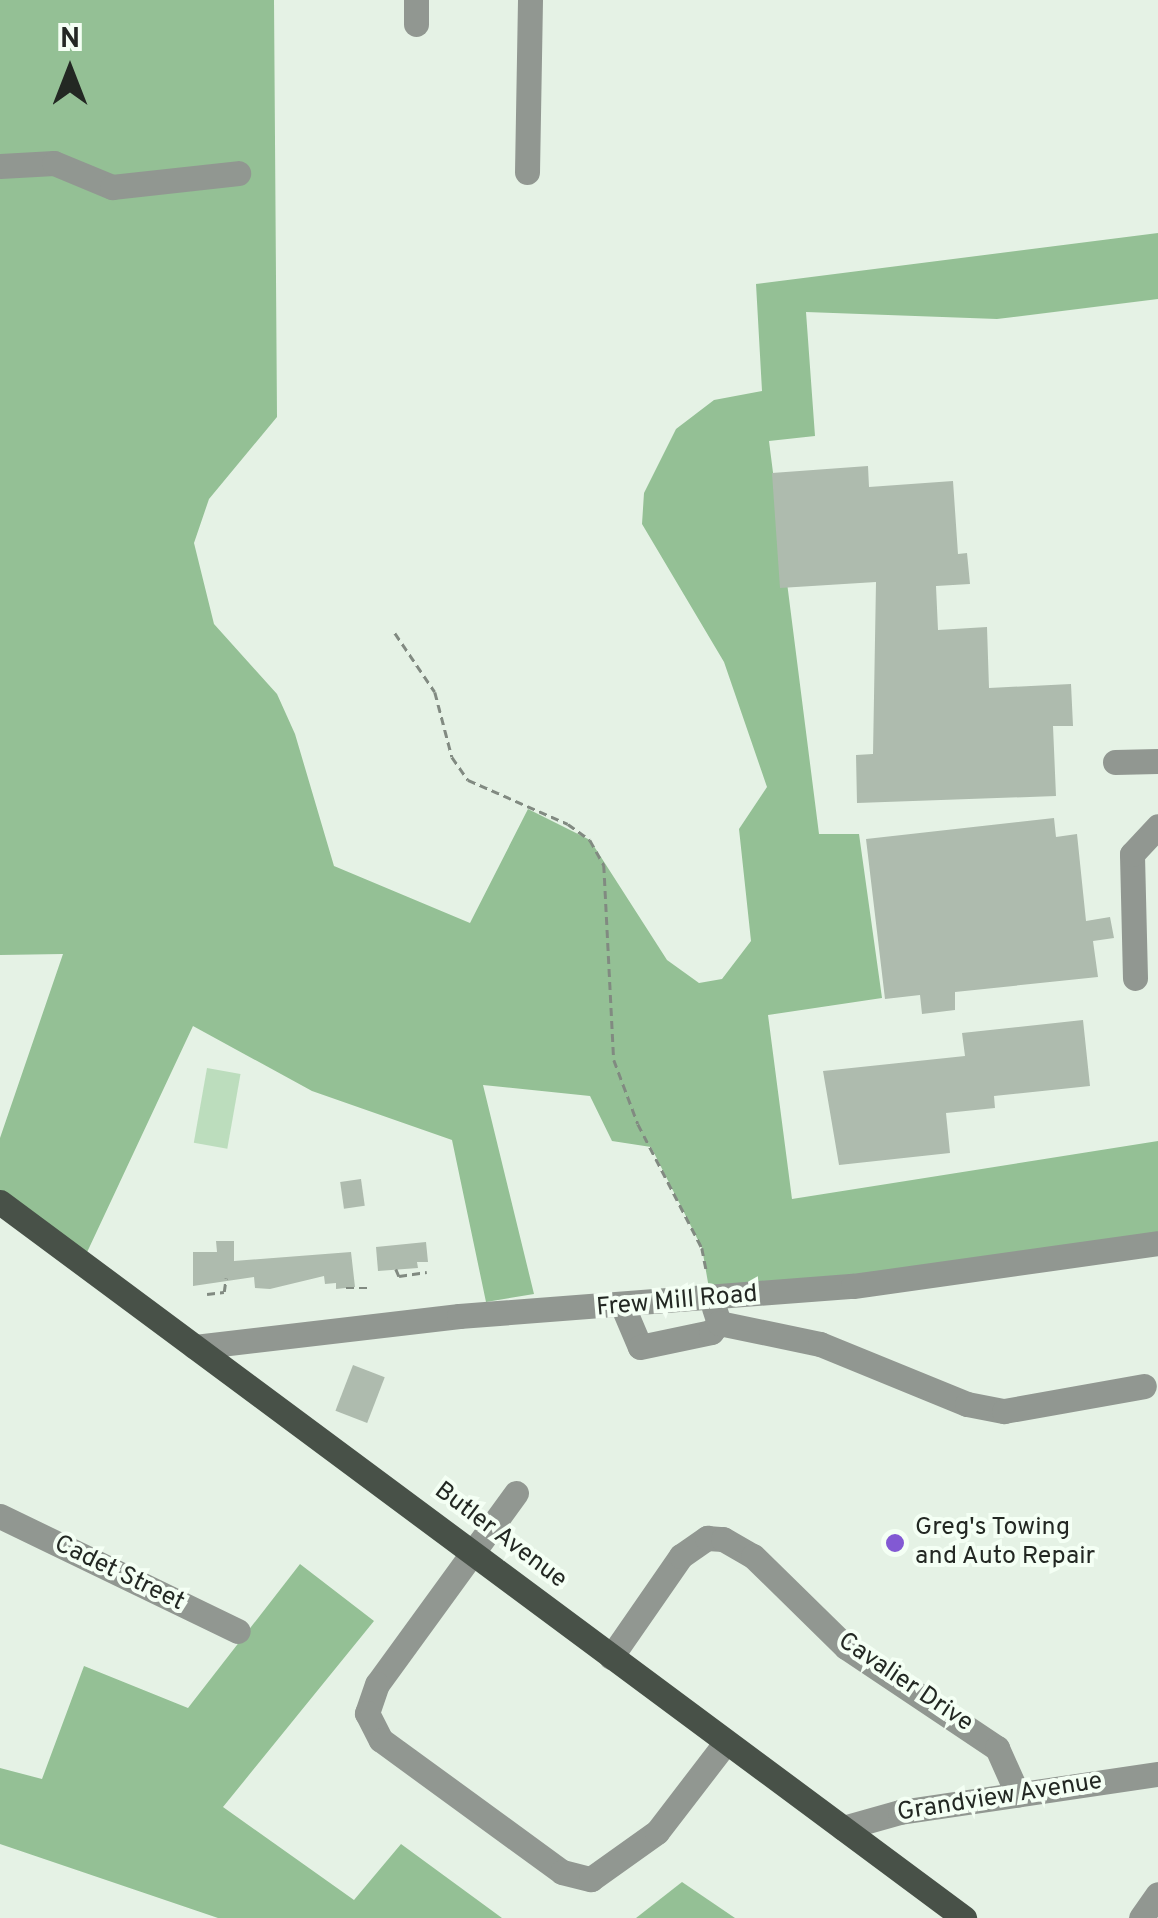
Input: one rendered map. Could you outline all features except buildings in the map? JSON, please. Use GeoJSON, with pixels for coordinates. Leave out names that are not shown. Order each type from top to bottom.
{"type":"FeatureCollection","features":[{"type":"Feature","properties":{"kind":"main road","name":"Butler Avenue"},"geometry":{"type":"LineString","coordinates":[[0,1202],[964,1918]]}},
{"type":"Feature","properties":{"kind":"street"},"geometry":{"type":"LineString","coordinates":[[526,172],[530,0]]}},
{"type":"Feature","properties":{"kind":"street"},"geometry":{"type":"LineString","coordinates":[[0,166],[54,163],[112,188],[238,173]]}},
{"type":"Feature","properties":{"kind":"street"},"geometry":{"type":"LineString","coordinates":[[1115,762],[1158,761]]}},
{"type":"Feature","properties":{"kind":"street"},"geometry":{"type":"LineString","coordinates":[[1134,978],[1132,854],[1158,826]]}},
{"type":"Feature","properties":{"kind":"street","name":"Frew Mill Road"},"geometry":{"type":"LineString","coordinates":[[195,1346],[459,1316],[623,1307],[715,1311],[1158,1242]]}},
{"type":"Feature","properties":{"kind":"street"},"geometry":{"type":"LineString","coordinates":[[623,1307],[640,1347],[711,1332],[715,1311],[820,1344],[967,1404],[1004,1411],[1144,1386]]}},
{"type":"Feature","properties":{"kind":"street"},"geometry":{"type":"LineString","coordinates":[[516,1493],[376,1684],[367,1713],[381,1740],[450,1787],[482,1819],[562,1872],[591,1879],[658,1832],[726,1742]]}},
{"type":"Feature","properties":{"kind":"street","name":"Cadet Street"},"geometry":{"type":"LineString","coordinates":[[0,1516],[238,1631]]}},
{"type":"Feature","properties":{"kind":"street","name":"Cavalier Drive"},"geometry":{"type":"LineString","coordinates":[[611,1657],[681,1556],[707,1538],[722,1539],[753,1556],[846,1647],[997,1748],[1018,1795]]}},
{"type":"Feature","properties":{"kind":"street","name":"Grandview Avenue"},"geometry":{"type":"LineString","coordinates":[[843,1828],[1158,1774]]}},
{"type":"Feature","properties":{"kind":"street"},"geometry":{"type":"LineString","coordinates":[[1141,1918],[1158,1894]]}},
{"type":"Feature","properties":{"kind":"path"},"geometry":{"type":"LineString","coordinates":[[395,633],[435,692],[452,757],[468,780],[568,824],[590,840],[604,865],[614,1060],[638,1124],[702,1248],[715,1311]]}},
{"type":"Feature","properties":{"kind":"path"},"geometry":{"type":"LineString","coordinates":[[396,1269],[399,1276],[427,1272]]}},
{"type":"Feature","properties":{"kind":"path"},"geometry":{"type":"LineString","coordinates":[[207,1294],[224,1292],[226,1278]]}},
{"type":"Feature","properties":{"kind":"path"},"geometry":{"type":"LineString","coordinates":[[346,1288],[367,1288]]}},
{"type":"Feature","properties":{"kind":"green space"},"geometry":{"type":"Polygon","coordinates":[[[0,0],[274,0],[277,417],[209,499],[194,543],[214,624],[277,694],[295,734],[334,866],[470,923],[528,809],[590,840],[667,960],[699,983],[722,979],[751,941],[739,829],[767,787],[724,662],[642,524],[644,493],[676,429],[714,400],[762,391],[756,284],[1158,233],[1158,299],[997,319],[806,312],[815,436],[769,441],[819,834],[859,834],[882,998],[768,1015],[792,1199],[1158,1141],[1158,1243],[711,1300],[702,1248],[651,1147],[612,1141],[590,1096],[483,1085],[534,1294],[486,1302],[452,1140],[312,1091],[193,1026],[82,1263],[0,1202],[0,1138],[63,954],[0,955],[0,0]]]}},
{"type":"Feature","properties":{"kind":"green space"},"geometry":{"type":"Polygon","coordinates":[[[207,1068],[240,1074],[227,1149],[194,1143],[207,1068]]]}},
{"type":"Feature","properties":{"kind":"green space"},"geometry":{"type":"Polygon","coordinates":[[[300,1564],[374,1621],[223,1807],[354,1900],[401,1844],[502,1918],[218,1918],[0,1844],[0,1768],[42,1779],[84,1666],[188,1708],[300,1564]]]}},
{"type":"Feature","properties":{"kind":"green space"},"geometry":{"type":"Polygon","coordinates":[[[682,1882],[735,1918],[636,1918],[682,1882]]]}},
{"type":"Feature","properties":{"kind":"place","name":"Greg's Towing and Auto Repair"},"geometry":{"type":"Point","coordinates":[895,1543]}}]}
